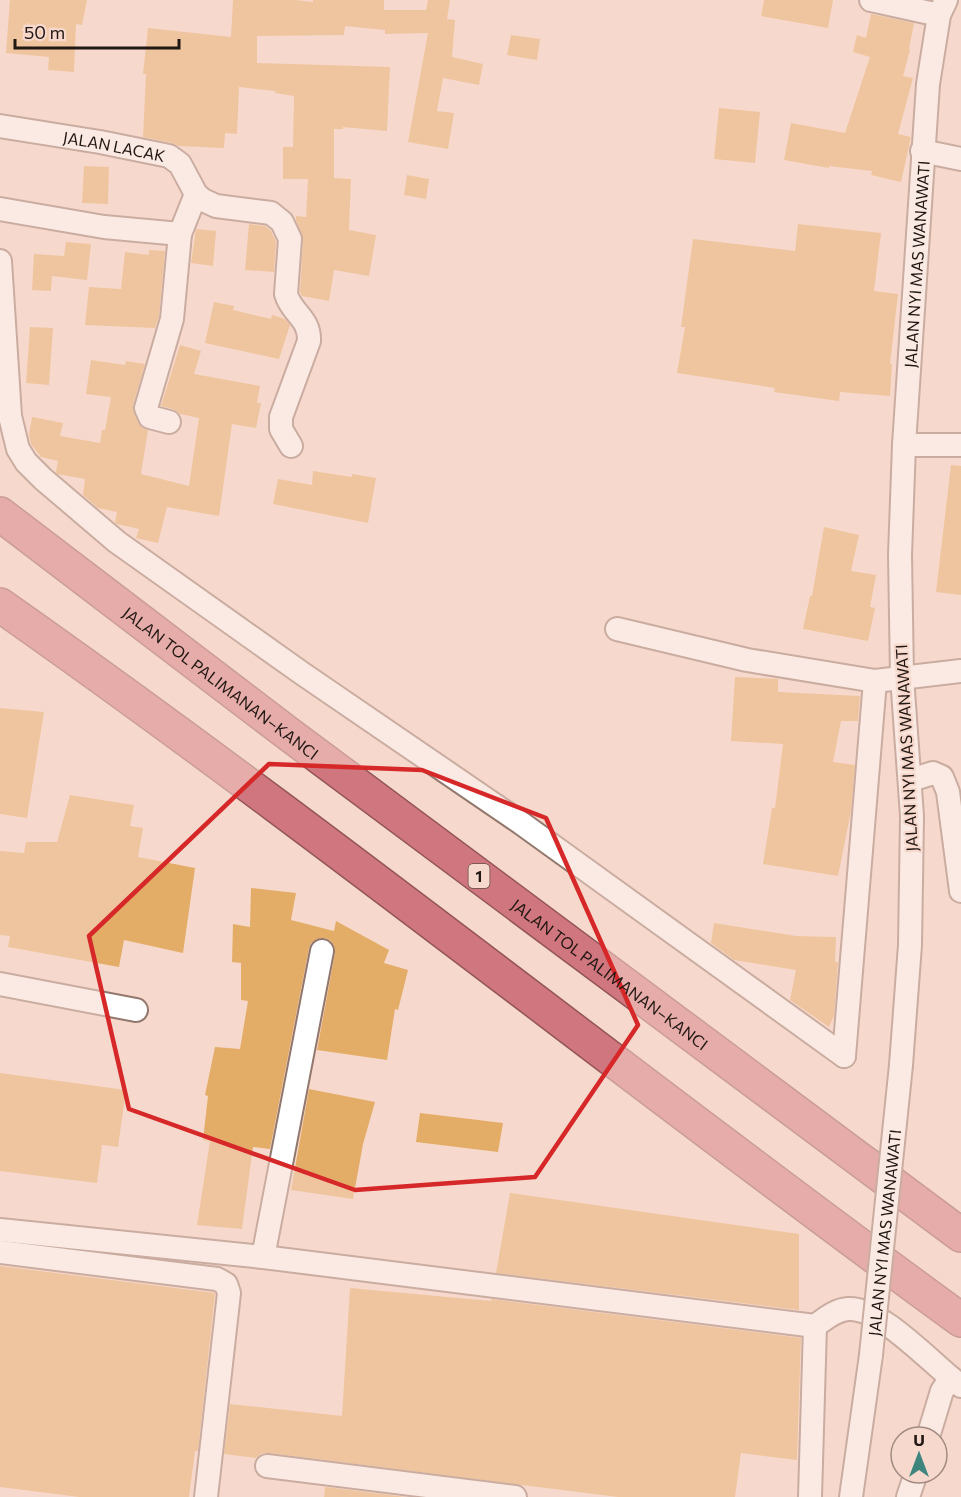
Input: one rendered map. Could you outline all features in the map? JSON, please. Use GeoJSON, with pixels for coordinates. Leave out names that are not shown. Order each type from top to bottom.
{"type":"FeatureCollection","features":[{"type":"Feature","properties":{"kind":"highway","name":"JALAN TOL PALIMANAN–KANCI"},"geometry":{"type":"LineString","coordinates":[[0,514],[267,718],[961,1235]]}},
{"type":"Feature","properties":{"kind":"highway"},"geometry":{"type":"LineString","coordinates":[[0,604],[270,801],[805,1207],[961,1320]]}},
{"type":"Feature","properties":{"kind":"street"},"geometry":{"type":"LineString","coordinates":[[871,0],[943,8]]}},
{"type":"Feature","properties":{"kind":"street","name":"JALAN NYI MAS WANAWATI"},"geometry":{"type":"LineString","coordinates":[[851,1497],[871,1355],[901,1065],[910,945],[911,780],[902,677],[900,555],[904,445],[922,151],[928,84],[943,8]]}},
{"type":"Feature","properties":{"kind":"street","name":"JALAN LACAK"},"geometry":{"type":"LineString","coordinates":[[0,126],[169,156],[180,164],[196,194]]}},
{"type":"Feature","properties":{"kind":"street"},"geometry":{"type":"LineString","coordinates":[[922,151],[961,159]]}},
{"type":"Feature","properties":{"kind":"street"},"geometry":{"type":"LineString","coordinates":[[169,422],[150,417],[146,408],[172,319],[180,234],[196,194],[203,201],[216,206],[271,213],[282,222],[290,239],[286,294],[288,301],[308,326],[309,333],[309,341],[281,417],[281,429],[291,446]]}},
{"type":"Feature","properties":{"kind":"street"},"geometry":{"type":"LineString","coordinates":[[0,209],[104,227],[180,234]]}},
{"type":"Feature","properties":{"kind":"street"},"geometry":{"type":"LineString","coordinates":[[0,261],[10,416],[14,438],[26,462],[43,479],[117,542],[312,680],[521,823],[844,1056],[875,681]]}},
{"type":"Feature","properties":{"kind":"street"},"geometry":{"type":"LineString","coordinates":[[904,445],[961,445]]}},
{"type":"Feature","properties":{"kind":"street"},"geometry":{"type":"LineString","coordinates":[[616,629],[747,660],[875,681],[961,671]]}},
{"type":"Feature","properties":{"kind":"street"},"geometry":{"type":"LineString","coordinates":[[911,780],[933,773],[942,777],[948,792],[961,891]]}},
{"type":"Feature","properties":{"kind":"street"},"geometry":{"type":"LineString","coordinates":[[262,1257],[322,951]]}},
{"type":"Feature","properties":{"kind":"street"},"geometry":{"type":"LineString","coordinates":[[0,984],[136,1010]]}},
{"type":"Feature","properties":{"kind":"street"},"geometry":{"type":"LineString","coordinates":[[0,1230],[262,1257],[815,1326],[833,1313],[845,1309],[860,1309],[887,1324],[956,1382],[942,1391],[932,1425]]}},
{"type":"Feature","properties":{"kind":"street"},"geometry":{"type":"LineString","coordinates":[[0,1252],[217,1280],[226,1284],[229,1293],[206,1497]]}},
{"type":"Feature","properties":{"kind":"street"},"geometry":{"type":"LineString","coordinates":[[810,1497],[815,1326]]}},
{"type":"Feature","properties":{"kind":"street"},"geometry":{"type":"LineString","coordinates":[[267,1466],[515,1497]]}},
{"type":"Feature","properties":{"kind":"highlighted area"},"geometry":{"type":"Polygon","coordinates":[[[269,764],[422,770],[546,818],[638,1025],[535,1177],[355,1190],[129,1109],[89,936],[269,764]]]}},
{"type":"Feature","properties":{"kind":"building"},"geometry":{"type":"Polygon","coordinates":[[[10,0],[87,0],[82,25],[76,24],[74,72],[48,70],[49,57],[6,53],[10,0]]]}},
{"type":"Feature","properties":{"kind":"building"},"geometry":{"type":"Polygon","coordinates":[[[233,0],[313,2],[313,0],[384,0],[384,10],[426,10],[428,0],[450,0],[447,19],[455,20],[452,57],[483,64],[479,85],[443,78],[437,111],[454,113],[448,149],[408,142],[428,33],[385,34],[385,30],[345,26],[344,35],[257,36],[257,63],[390,67],[387,131],[343,127],[343,129],[334,129],[334,178],[351,179],[349,230],[376,235],[369,276],[334,270],[329,301],[302,296],[300,292],[303,240],[296,216],[306,217],[308,179],[283,179],[283,147],[293,147],[294,96],[275,93],[275,91],[239,87],[237,134],[225,133],[224,148],[179,146],[143,137],[146,74],[143,74],[148,28],[231,37],[233,0]]]}},
{"type":"Feature","properties":{"kind":"building"},"geometry":{"type":"Polygon","coordinates":[[[764,0],[833,0],[828,28],[761,16],[764,0]]]}},
{"type":"Feature","properties":{"kind":"building"},"geometry":{"type":"Polygon","coordinates":[[[871,14],[914,23],[903,76],[913,78],[898,134],[911,137],[901,182],[871,175],[872,171],[829,166],[829,168],[784,160],[791,123],[845,133],[870,57],[853,52],[857,35],[866,38],[871,14]]]}},
{"type":"Feature","properties":{"kind":"building"},"geometry":{"type":"Polygon","coordinates":[[[511,35],[540,39],[537,60],[507,55],[511,35]]]}},
{"type":"Feature","properties":{"kind":"building"},"geometry":{"type":"Polygon","coordinates":[[[719,108],[760,112],[755,163],[714,159],[719,108]]]}},
{"type":"Feature","properties":{"kind":"building"},"geometry":{"type":"Polygon","coordinates":[[[84,166],[109,167],[108,204],[82,203],[84,166]]]}},
{"type":"Feature","properties":{"kind":"building"},"geometry":{"type":"Polygon","coordinates":[[[407,175],[429,179],[426,199],[404,195],[407,175]]]}},
{"type":"Feature","properties":{"kind":"building"},"geometry":{"type":"Polygon","coordinates":[[[249,224],[265,226],[271,231],[276,242],[274,272],[245,270],[249,224]]]}},
{"type":"Feature","properties":{"kind":"building"},"geometry":{"type":"Polygon","coordinates":[[[798,224],[881,233],[874,291],[898,294],[890,364],[892,364],[890,396],[840,392],[839,401],[774,392],[775,388],[677,373],[685,327],[681,327],[693,239],[795,251],[798,224]]]}},
{"type":"Feature","properties":{"kind":"building"},"geometry":{"type":"Polygon","coordinates":[[[196,229],[216,231],[213,266],[191,263],[196,229]]]}},
{"type":"Feature","properties":{"kind":"building"},"geometry":{"type":"Polygon","coordinates":[[[66,242],[91,244],[87,280],[52,276],[51,291],[32,290],[34,254],[64,256],[66,242]]]}},
{"type":"Feature","properties":{"kind":"building"},"geometry":{"type":"Polygon","coordinates":[[[149,250],[165,251],[159,316],[155,328],[85,325],[89,287],[121,289],[125,252],[149,255],[149,250]]]}},
{"type":"Feature","properties":{"kind":"building"},"geometry":{"type":"Polygon","coordinates":[[[214,302],[234,306],[233,310],[271,319],[272,315],[285,319],[290,325],[279,359],[205,343],[214,302]]]}},
{"type":"Feature","properties":{"kind":"building"},"geometry":{"type":"Polygon","coordinates":[[[30,327],[53,328],[49,385],[26,383],[30,327]]]}},
{"type":"Feature","properties":{"kind":"building"},"geometry":{"type":"Polygon","coordinates":[[[180,345],[201,351],[194,374],[260,386],[257,403],[261,403],[256,428],[232,424],[219,516],[167,507],[158,543],[136,538],[139,529],[115,523],[117,512],[98,508],[83,495],[85,479],[57,474],[58,461],[41,457],[31,444],[29,435],[32,417],[63,423],[60,436],[100,443],[102,430],[105,430],[111,397],[86,394],[91,360],[125,365],[126,361],[145,364],[133,405],[138,422],[142,428],[148,430],[141,474],[189,486],[199,418],[180,414],[173,409],[161,406],[180,345]]]}},
{"type":"Feature","properties":{"kind":"building"},"geometry":{"type":"Polygon","coordinates":[[[951,465],[961,466],[961,595],[936,592],[951,465]]]}},
{"type":"Feature","properties":{"kind":"building"},"geometry":{"type":"Polygon","coordinates":[[[313,471],[376,478],[368,523],[273,504],[278,479],[312,485],[313,471]]]}},
{"type":"Feature","properties":{"kind":"building"},"geometry":{"type":"Polygon","coordinates":[[[824,527],[859,535],[851,571],[876,575],[870,607],[875,608],[868,641],[803,629],[810,596],[812,596],[824,527]]]}},
{"type":"Feature","properties":{"kind":"building"},"geometry":{"type":"Polygon","coordinates":[[[735,677],[778,679],[778,692],[860,696],[858,721],[841,721],[833,762],[855,765],[851,811],[838,876],[763,864],[772,808],[775,808],[783,744],[731,741],[735,677]]]}},
{"type":"Feature","properties":{"kind":"building"},"geometry":{"type":"Polygon","coordinates":[[[0,708],[44,712],[27,818],[0,814],[0,708]]]}},
{"type":"Feature","properties":{"kind":"building"},"geometry":{"type":"Polygon","coordinates":[[[70,795],[134,805],[130,826],[143,828],[138,857],[195,868],[183,953],[124,940],[119,967],[8,947],[10,936],[0,935],[0,851],[24,853],[26,842],[57,842],[70,795]]]}},
{"type":"Feature","properties":{"kind":"building"},"geometry":{"type":"Polygon","coordinates":[[[251,888],[296,893],[291,920],[334,931],[336,921],[389,950],[384,963],[408,970],[398,1010],[395,1009],[387,1060],[317,1050],[335,953],[331,941],[325,938],[311,943],[270,1149],[253,1147],[242,1229],[197,1225],[210,1141],[203,1140],[208,1096],[205,1095],[215,1047],[240,1049],[248,1001],[241,1000],[241,963],[232,962],[233,924],[250,927],[251,888]]]}},
{"type":"Feature","properties":{"kind":"building"},"geometry":{"type":"Polygon","coordinates":[[[714,923],[796,936],[836,937],[835,962],[838,962],[834,1016],[829,1027],[790,1000],[796,970],[734,960],[711,943],[714,923]]]}},
{"type":"Feature","properties":{"kind":"building"},"geometry":{"type":"Polygon","coordinates":[[[0,1073],[126,1090],[118,1147],[102,1145],[97,1183],[0,1171],[0,1073]]]}},
{"type":"Feature","properties":{"kind":"building"},"geometry":{"type":"Polygon","coordinates":[[[309,1089],[375,1102],[363,1144],[353,1199],[291,1190],[309,1089]]]}},
{"type":"Feature","properties":{"kind":"building"},"geometry":{"type":"Polygon","coordinates":[[[420,1113],[503,1123],[498,1152],[416,1142],[420,1113]]]}},
{"type":"Feature","properties":{"kind":"building"},"geometry":{"type":"Polygon","coordinates":[[[510,1193],[799,1234],[799,1310],[496,1273],[510,1193]]]}},
{"type":"Feature","properties":{"kind":"building"},"geometry":{"type":"Polygon","coordinates":[[[0,1266],[215,1293],[198,1451],[195,1451],[189,1497],[79,1497],[0,1487],[0,1266]]]}},
{"type":"Feature","properties":{"kind":"building"},"geometry":{"type":"Polygon","coordinates":[[[350,1288],[491,1301],[491,1299],[801,1338],[797,1460],[741,1453],[735,1497],[618,1497],[269,1453],[262,1453],[256,1458],[224,1454],[230,1404],[342,1416],[350,1288]]]}},
{"type":"Feature","properties":{"kind":"building"},"geometry":{"type":"Polygon","coordinates":[[[325,1487],[406,1497],[324,1497],[325,1487]]]}}]}
